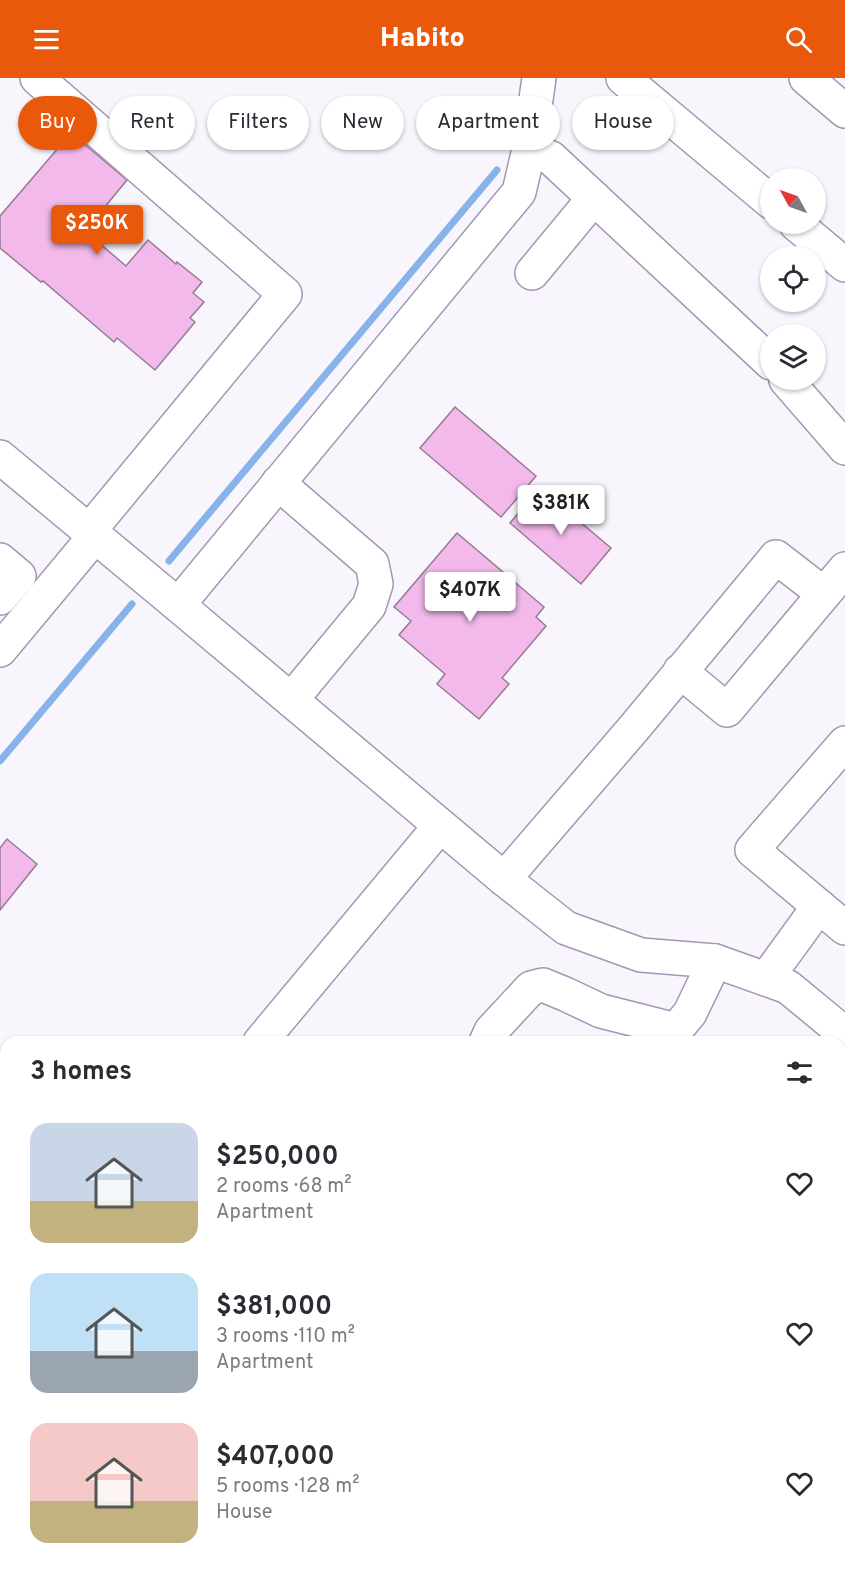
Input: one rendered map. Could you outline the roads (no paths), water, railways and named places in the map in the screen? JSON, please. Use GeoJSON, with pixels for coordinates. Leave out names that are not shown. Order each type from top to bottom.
{"type":"FeatureCollection","features":[{"type":"Feature","properties":{"kind":"street"},"geometry":{"type":"LineString","coordinates":[[623,78],[760,193]]}},
{"type":"Feature","properties":{"kind":"street"},"geometry":{"type":"LineString","coordinates":[[806,78],[845,111]]}},
{"type":"Feature","properties":{"kind":"street"},"geometry":{"type":"LineString","coordinates":[[0,650],[285,294],[41,79]]}},
{"type":"Feature","properties":{"kind":"street"},"geometry":{"type":"LineString","coordinates":[[178,605],[519,192],[529,150]]}},
{"type":"Feature","properties":{"kind":"street"},"geometry":{"type":"LineString","coordinates":[[531,150],[551,158],[760,353]]}},
{"type":"Feature","properties":{"kind":"street"},"geometry":{"type":"LineString","coordinates":[[532,273],[594,198]]}},
{"type":"Feature","properties":{"kind":"street"},"geometry":{"type":"LineString","coordinates":[[808,234],[845,265]]}},
{"type":"Feature","properties":{"kind":"street"},"geometry":{"type":"LineString","coordinates":[[795,390],[845,448]]}},
{"type":"Feature","properties":{"kind":"street"},"geometry":{"type":"LineString","coordinates":[[0,457],[440,826],[566,928],[641,955],[715,961],[788,987],[845,1034]]}},
{"type":"Feature","properties":{"kind":"street"},"geometry":{"type":"LineString","coordinates":[[278,483],[372,564],[376,584],[369,606],[291,700]]}},
{"type":"Feature","properties":{"kind":"street"},"geometry":{"type":"LineString","coordinates":[[504,879],[634,728],[776,557],[824,594]]}},
{"type":"Feature","properties":{"kind":"street"},"geometry":{"type":"LineString","coordinates":[[0,560],[19,576],[0,598]]}},
{"type":"Feature","properties":{"kind":"street"},"geometry":{"type":"LineString","coordinates":[[680,671],[727,710],[845,569]]}},
{"type":"Feature","properties":{"kind":"street"},"geometry":{"type":"LineString","coordinates":[[843,747],[752,850],[845,928]]}},
{"type":"Feature","properties":{"kind":"street"},"geometry":{"type":"LineString","coordinates":[[265,1036],[440,826]]}},
{"type":"Feature","properties":{"kind":"street"},"geometry":{"type":"LineString","coordinates":[[766,979],[819,906]]}},
{"type":"Feature","properties":{"kind":"street"},"geometry":{"type":"LineString","coordinates":[[489,1036],[531,988],[543,986],[601,1011],[671,1036],[690,1013],[715,961]]}},
{"type":"Feature","properties":{"kind":"waterway"},"geometry":{"type":"LineString","coordinates":[[169,561],[497,170]]}},
{"type":"Feature","properties":{"kind":"waterway"},"geometry":{"type":"LineString","coordinates":[[0,761],[132,604]]}}]}
